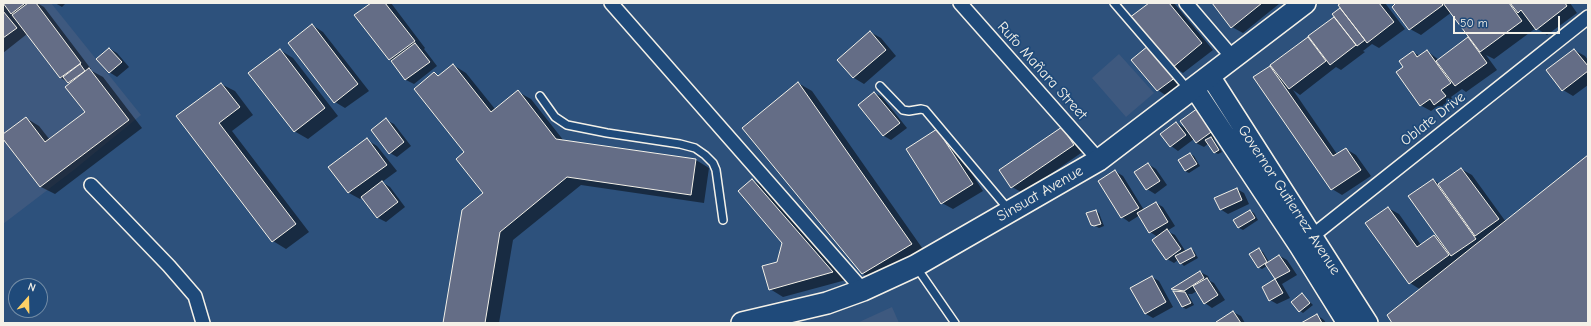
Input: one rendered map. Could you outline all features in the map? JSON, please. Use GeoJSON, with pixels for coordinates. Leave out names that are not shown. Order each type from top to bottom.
{"type":"FeatureCollection","features":[{"type":"Feature","properties":{"kind":"main road","name":"Sinsuat Avenue"},"geometry":{"type":"LineString","coordinates":[[742,323],[827,303],[863,290],[915,266],[1099,160],[1305,3]]}},
{"type":"Feature","properties":{"kind":"street"},"geometry":{"type":"LineString","coordinates":[[611,3],[863,290]]}},
{"type":"Feature","properties":{"kind":"street","name":"Rufo Mañara Street"},"geometry":{"type":"LineString","coordinates":[[960,3],[1099,160]]}},
{"type":"Feature","properties":{"kind":"street"},"geometry":{"type":"LineString","coordinates":[[1186,3],[1233,58]]}},
{"type":"Feature","properties":{"kind":"street","name":"Oblate Drive"},"geometry":{"type":"LineString","coordinates":[[1305,241],[1588,17]]}},
{"type":"Feature","properties":{"kind":"street","name":"Governor Gutierrez Avenue"},"geometry":{"type":"LineString","coordinates":[[1198,85],[1305,241],[1368,323]]}},
{"type":"Feature","properties":{"kind":"street"},"geometry":{"type":"LineString","coordinates":[[91,185],[169,266],[195,296],[203,323]]}},
{"type":"Feature","properties":{"kind":"street","name":"Governor Gutierrez Avenue"},"geometry":{"type":"LineString","coordinates":[[1305,241],[1347,323]]}},
{"type":"Feature","properties":{"kind":"lane"},"geometry":{"type":"LineString","coordinates":[[1114,3],[1138,29],[1198,85]]}},
{"type":"Feature","properties":{"kind":"lane"},"geometry":{"type":"LineString","coordinates":[[880,86],[903,110],[925,110],[1010,211]]}},
{"type":"Feature","properties":{"kind":"lane"},"geometry":{"type":"LineString","coordinates":[[540,96],[555,117],[567,125],[680,144],[695,148],[705,155],[716,170],[723,220]]}},
{"type":"Feature","properties":{"kind":"lane"},"geometry":{"type":"LineString","coordinates":[[915,266],[955,323]]}},
{"type":"Feature","properties":{"kind":"shaded area"},"geometry":{"type":"Polygon","coordinates":[[[3,3],[51,3],[141,115],[75,169],[3,224],[3,3]]]}},
{"type":"Feature","properties":{"kind":"shaded area"},"geometry":{"type":"Polygon","coordinates":[[[1119,54],[1154,93],[1126,117],[1092,78],[1119,54]]]}},
{"type":"Feature","properties":{"kind":"shaded area"},"geometry":{"type":"Polygon","coordinates":[[[892,307],[899,323],[857,323],[892,307]]]}},
{"type":"Feature","properties":{"kind":"building"},"geometry":{"type":"Polygon","coordinates":[[[3,3],[23,3],[24,4],[11,14],[3,3]]]}},
{"type":"Feature","properties":{"kind":"building"},"geometry":{"type":"Polygon","coordinates":[[[28,3],[36,3],[81,63],[60,78],[12,15],[28,3]]]}},
{"type":"Feature","properties":{"kind":"building"},"geometry":{"type":"Polygon","coordinates":[[[371,3],[385,3],[415,41],[389,60],[354,15],[371,3]]]}},
{"type":"Feature","properties":{"kind":"building"},"geometry":{"type":"Polygon","coordinates":[[[1149,3],[1169,3],[1202,43],[1172,68],[1129,18],[1149,3]]]}},
{"type":"Feature","properties":{"kind":"building"},"geometry":{"type":"Polygon","coordinates":[[[1212,3],[1262,3],[1231,28],[1212,3]]]}},
{"type":"Feature","properties":{"kind":"building"},"geometry":{"type":"Polygon","coordinates":[[[1341,3],[1379,3],[1394,22],[1367,43],[1338,5],[1341,3]]]}},
{"type":"Feature","properties":{"kind":"building"},"geometry":{"type":"Polygon","coordinates":[[[1396,3],[1441,3],[1443,5],[1409,30],[1392,7],[1396,3]]]}},
{"type":"Feature","properties":{"kind":"building"},"geometry":{"type":"Polygon","coordinates":[[[1443,3],[1509,3],[1522,21],[1480,52],[1443,3]]]}},
{"type":"Feature","properties":{"kind":"building"},"geometry":{"type":"Polygon","coordinates":[[[1510,3],[1565,3],[1567,6],[1536,30],[1521,10],[1518,13],[1510,3]]]}},
{"type":"Feature","properties":{"kind":"building"},"geometry":{"type":"Polygon","coordinates":[[[1340,8],[1365,40],[1357,46],[1332,14],[1340,8]]]}},
{"type":"Feature","properties":{"kind":"building"},"geometry":{"type":"Polygon","coordinates":[[[3,11],[17,28],[3,38],[3,11]]]}},
{"type":"Feature","properties":{"kind":"building"},"geometry":{"type":"Polygon","coordinates":[[[1334,17],[1356,45],[1330,65],[1308,36],[1334,17]]]}},
{"type":"Feature","properties":{"kind":"building"},"geometry":{"type":"Polygon","coordinates":[[[312,24],[358,84],[334,103],[288,43],[312,24]]]}},
{"type":"Feature","properties":{"kind":"building"},"geometry":{"type":"Polygon","coordinates":[[[870,31],[886,50],[853,78],[837,60],[870,31]]]}},
{"type":"Feature","properties":{"kind":"building"},"geometry":{"type":"Polygon","coordinates":[[[1308,37],[1326,61],[1289,89],[1270,65],[1308,37]]]}},
{"type":"Feature","properties":{"kind":"building"},"geometry":{"type":"Polygon","coordinates":[[[1468,37],[1487,63],[1455,86],[1436,61],[1468,37]]]}},
{"type":"Feature","properties":{"kind":"building"},"geometry":{"type":"Polygon","coordinates":[[[415,43],[430,62],[405,80],[391,61],[415,43]]]}},
{"type":"Feature","properties":{"kind":"building"},"geometry":{"type":"Polygon","coordinates":[[[1148,46],[1176,77],[1157,91],[1131,60],[1148,46]]]}},
{"type":"Feature","properties":{"kind":"building"},"geometry":{"type":"Polygon","coordinates":[[[109,48],[122,62],[109,73],[96,59],[109,48]]]}},
{"type":"Feature","properties":{"kind":"building"},"geometry":{"type":"Polygon","coordinates":[[[280,49],[325,108],[294,132],[248,73],[280,49]]]}},
{"type":"Feature","properties":{"kind":"building"},"geometry":{"type":"Polygon","coordinates":[[[1574,49],[1588,66],[1588,71],[1562,91],[1546,70],[1574,49]]]}},
{"type":"Feature","properties":{"kind":"building"},"geometry":{"type":"Polygon","coordinates":[[[1427,50],[1451,83],[1441,90],[1446,96],[1434,105],[1430,99],[1420,106],[1396,72],[1403,67],[1399,61],[1413,51],[1417,57],[1427,50]]]}},
{"type":"Feature","properties":{"kind":"building"},"geometry":{"type":"Polygon","coordinates":[[[80,64],[85,71],[68,83],[63,77],[80,64]]]}},
{"type":"Feature","properties":{"kind":"building"},"geometry":{"type":"Polygon","coordinates":[[[453,64],[491,112],[518,90],[556,139],[696,159],[691,195],[567,177],[500,232],[485,323],[443,323],[462,210],[483,193],[456,159],[464,152],[414,89],[434,72],[438,76],[453,64]]]}},
{"type":"Feature","properties":{"kind":"building"},"geometry":{"type":"Polygon","coordinates":[[[1270,66],[1333,156],[1346,148],[1361,170],[1331,190],[1253,77],[1270,66]]]}},
{"type":"Feature","properties":{"kind":"building"},"geometry":{"type":"Polygon","coordinates":[[[89,68],[129,120],[40,187],[3,139],[3,134],[26,117],[45,142],[85,112],[65,87],[89,68]]]}},
{"type":"Feature","properties":{"kind":"building"},"geometry":{"type":"Polygon","coordinates":[[[798,82],[912,244],[862,274],[742,128],[798,82]]]}},
{"type":"Feature","properties":{"kind":"building"},"geometry":{"type":"Polygon","coordinates":[[[221,83],[240,107],[219,123],[296,224],[272,242],[176,116],[221,83]]]}},
{"type":"Feature","properties":{"kind":"building"},"geometry":{"type":"Polygon","coordinates":[[[874,92],[900,123],[883,136],[858,105],[874,92]]]}},
{"type":"Feature","properties":{"kind":"building"},"geometry":{"type":"Polygon","coordinates":[[[1198,108],[1214,130],[1196,143],[1180,121],[1198,108]]]}},
{"type":"Feature","properties":{"kind":"building"},"geometry":{"type":"Polygon","coordinates":[[[386,118],[404,142],[389,154],[371,130],[386,118]]]}},
{"type":"Feature","properties":{"kind":"building"},"geometry":{"type":"Polygon","coordinates":[[[1176,122],[1186,135],[1170,147],[1160,134],[1176,122]]]}},
{"type":"Feature","properties":{"kind":"building"},"geometry":{"type":"Polygon","coordinates":[[[1062,127],[1074,145],[1011,188],[999,170],[1062,127]]]}},
{"type":"Feature","properties":{"kind":"building"},"geometry":{"type":"Polygon","coordinates":[[[937,129],[973,184],[941,204],[906,149],[937,129]]]}},
{"type":"Feature","properties":{"kind":"building"},"geometry":{"type":"Polygon","coordinates":[[[1211,137],[1219,150],[1214,153],[1205,140],[1211,137]]]}},
{"type":"Feature","properties":{"kind":"building"},"geometry":{"type":"Polygon","coordinates":[[[367,138],[387,165],[348,193],[328,167],[367,138]]]}},
{"type":"Feature","properties":{"kind":"building"},"geometry":{"type":"Polygon","coordinates":[[[1190,153],[1197,164],[1185,171],[1178,160],[1190,153]]]}},
{"type":"Feature","properties":{"kind":"building"},"geometry":{"type":"Polygon","coordinates":[[[1588,155],[1588,323],[1392,323],[1387,315],[1588,155]]]}},
{"type":"Feature","properties":{"kind":"building"},"geometry":{"type":"Polygon","coordinates":[[[1148,163],[1160,181],[1146,190],[1134,172],[1148,163]]]}},
{"type":"Feature","properties":{"kind":"building"},"geometry":{"type":"Polygon","coordinates":[[[1461,168],[1499,219],[1475,236],[1438,184],[1461,168]]]}},
{"type":"Feature","properties":{"kind":"building"},"geometry":{"type":"Polygon","coordinates":[[[1115,170],[1139,208],[1121,218],[1098,181],[1115,170]]]}},
{"type":"Feature","properties":{"kind":"building"},"geometry":{"type":"Polygon","coordinates":[[[752,179],[833,272],[769,290],[762,266],[777,262],[782,243],[738,191],[752,179]]]}},
{"type":"Feature","properties":{"kind":"building"},"geometry":{"type":"Polygon","coordinates":[[[1433,179],[1476,239],[1451,256],[1408,196],[1433,179]]]}},
{"type":"Feature","properties":{"kind":"building"},"geometry":{"type":"Polygon","coordinates":[[[382,181],[398,202],[377,218],[361,197],[382,181]]]}},
{"type":"Feature","properties":{"kind":"building"},"geometry":{"type":"Polygon","coordinates":[[[1237,188],[1242,200],[1220,210],[1214,198],[1237,188]]]}},
{"type":"Feature","properties":{"kind":"building"},"geometry":{"type":"Polygon","coordinates":[[[1156,202],[1168,222],[1149,233],[1137,213],[1156,202]]]}},
{"type":"Feature","properties":{"kind":"building"},"geometry":{"type":"Polygon","coordinates":[[[1388,207],[1417,247],[1434,235],[1449,255],[1409,284],[1365,223],[1388,207]]]}},
{"type":"Feature","properties":{"kind":"building"},"geometry":{"type":"Polygon","coordinates":[[[1096,210],[1101,224],[1094,226],[1091,225],[1086,213],[1096,210]]]}},
{"type":"Feature","properties":{"kind":"building"},"geometry":{"type":"Polygon","coordinates":[[[1250,210],[1255,218],[1238,228],[1233,220],[1250,210]]]}},
{"type":"Feature","properties":{"kind":"building"},"geometry":{"type":"Polygon","coordinates":[[[1167,229],[1181,249],[1166,260],[1152,240],[1167,229]]]}},
{"type":"Feature","properties":{"kind":"building"},"geometry":{"type":"Polygon","coordinates":[[[1191,248],[1195,256],[1180,264],[1175,256],[1191,248]]]}},
{"type":"Feature","properties":{"kind":"building"},"geometry":{"type":"Polygon","coordinates":[[[1259,248],[1267,262],[1258,268],[1249,254],[1259,248]]]}},
{"type":"Feature","properties":{"kind":"building"},"geometry":{"type":"Polygon","coordinates":[[[1279,255],[1290,271],[1275,279],[1265,264],[1279,255]]]}},
{"type":"Feature","properties":{"kind":"building"},"geometry":{"type":"Polygon","coordinates":[[[1200,271],[1204,278],[1184,291],[1171,289],[1200,271]]]}},
{"type":"Feature","properties":{"kind":"building"},"geometry":{"type":"Polygon","coordinates":[[[1152,276],[1166,302],[1145,314],[1130,288],[1152,276]]]}},
{"type":"Feature","properties":{"kind":"building"},"geometry":{"type":"Polygon","coordinates":[[[1207,278],[1218,295],[1204,304],[1193,286],[1207,278]]]}},
{"type":"Feature","properties":{"kind":"building"},"geometry":{"type":"Polygon","coordinates":[[[1275,279],[1283,293],[1269,301],[1262,287],[1275,279]]]}},
{"type":"Feature","properties":{"kind":"building"},"geometry":{"type":"Polygon","coordinates":[[[1173,291],[1185,292],[1191,303],[1182,307],[1173,291]]]}},
{"type":"Feature","properties":{"kind":"building"},"geometry":{"type":"Polygon","coordinates":[[[1302,293],[1310,303],[1299,312],[1291,302],[1302,293]]]}},
{"type":"Feature","properties":{"kind":"building"},"geometry":{"type":"Polygon","coordinates":[[[1233,311],[1241,323],[1216,323],[1216,322],[1233,311]]]}},
{"type":"Feature","properties":{"kind":"building"},"geometry":{"type":"Polygon","coordinates":[[[1317,314],[1322,323],[1301,323],[1317,314]]]}}]}
